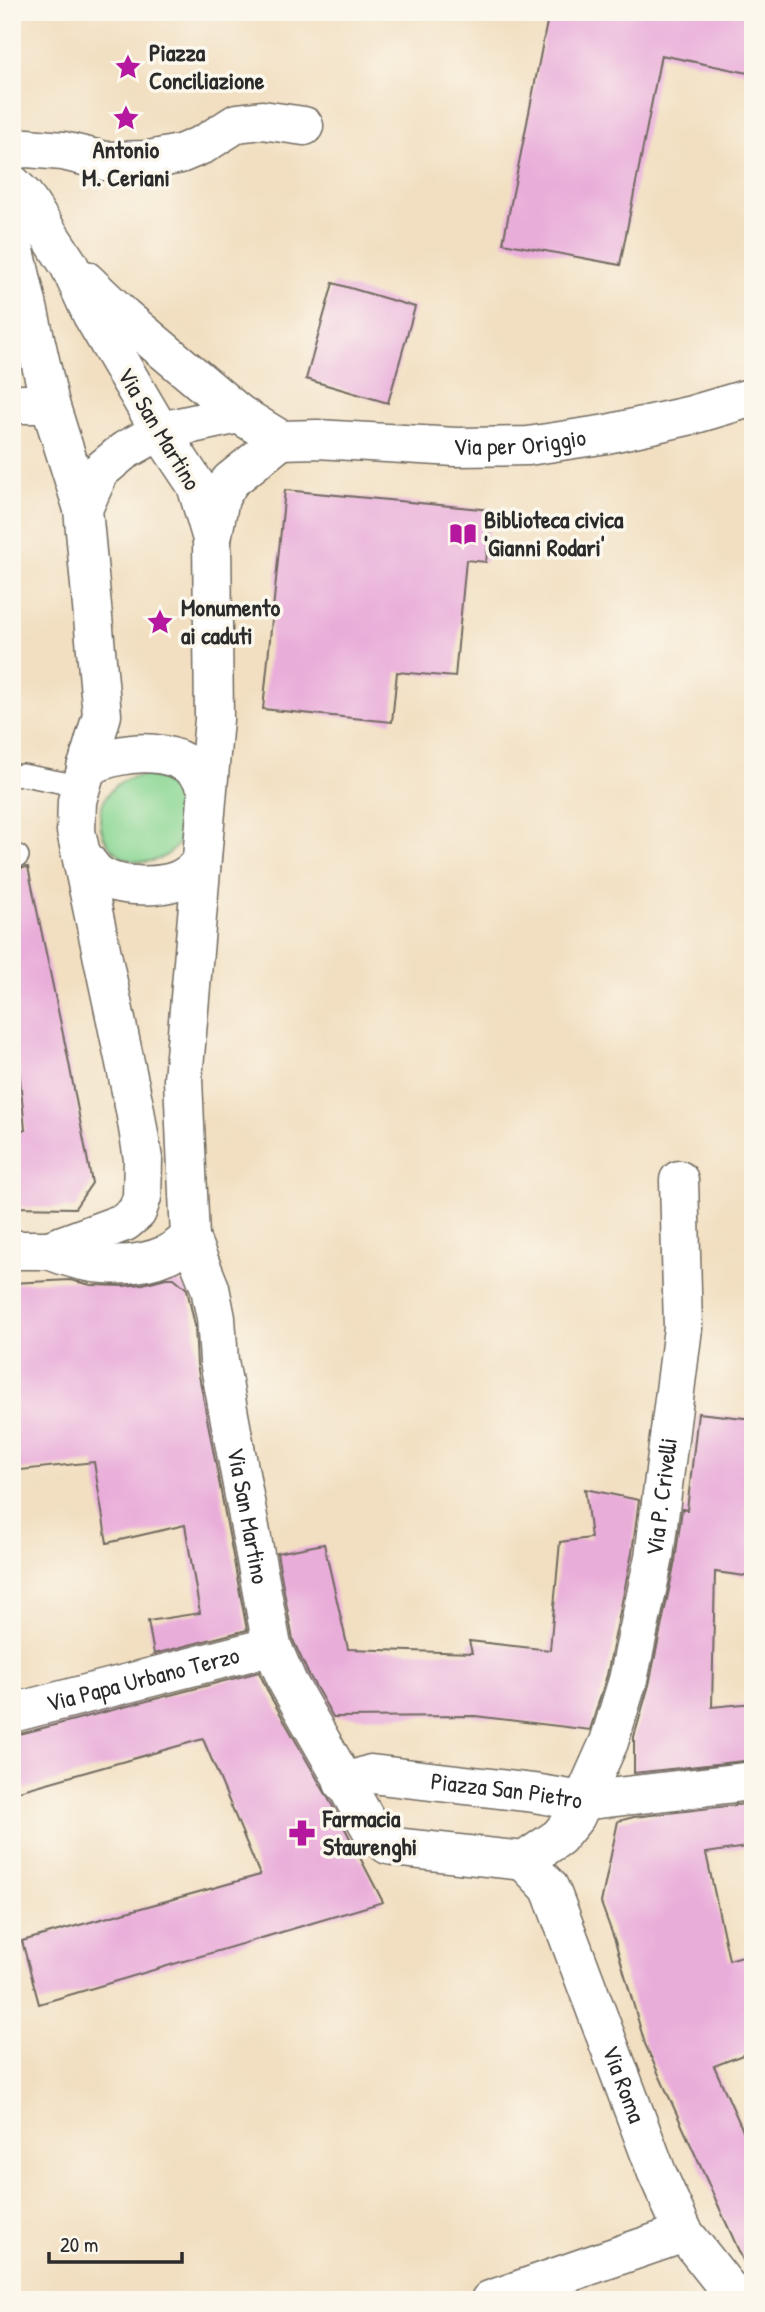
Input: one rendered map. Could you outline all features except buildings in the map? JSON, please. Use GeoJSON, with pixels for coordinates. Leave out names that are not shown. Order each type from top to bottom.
{"type":"FeatureCollection","features":[{"type":"Feature","properties":{"kind":"street"},"geometry":{"type":"LineString","coordinates":[[12,150],[27,148],[63,151],[105,161],[149,159],[180,154],[204,144],[237,123],[262,120],[304,126]]}},
{"type":"Feature","properties":{"kind":"street","name":"Via San Martino"},"geometry":{"type":"LineString","coordinates":[[12,184],[24,196],[69,265],[92,315],[160,431],[197,485],[212,539],[214,719],[183,1079],[190,1238]]}},
{"type":"Feature","properties":{"kind":"street","name":"Via San Martino"},"geometry":{"type":"LineString","coordinates":[[12,237],[50,404],[83,509],[102,715],[77,801],[76,831],[143,1159],[142,1197],[137,1212],[125,1222],[30,1250]]}},
{"type":"Feature","properties":{"kind":"street"},"geometry":{"type":"LineString","coordinates":[[69,265],[124,317],[239,414],[281,440],[230,481],[220,498],[212,539]]}},
{"type":"Feature","properties":{"kind":"street","name":"Via per Origgio"},"geometry":{"type":"LineString","coordinates":[[281,440],[317,439],[456,447],[528,446],[607,434],[692,415],[753,397]]}},
{"type":"Feature","properties":{"kind":"street"},"geometry":{"type":"LineString","coordinates":[[12,404],[50,404]]}},
{"type":"Feature","properties":{"kind":"street"},"geometry":{"type":"LineString","coordinates":[[83,509],[100,471],[124,452],[160,431],[239,414]]}},
{"type":"Feature","properties":{"kind":"street"},"geometry":{"type":"LineString","coordinates":[[83,777],[102,760],[116,756],[149,754],[166,756],[195,768],[203,777],[207,788]]}},
{"type":"Feature","properties":{"kind":"street"},"geometry":{"type":"LineString","coordinates":[[81,855],[97,874],[113,883],[139,886],[183,879],[201,863]]}},
{"type":"Feature","properties":{"kind":"street","name":"Via San Martino"},"geometry":{"type":"LineString","coordinates":[[143,1159],[190,1238],[210,1288],[216,1318],[219,1361],[272,1646],[288,1683],[343,1783]]}},
{"type":"Feature","properties":{"kind":"street","name":"Via P. Crivelli"},"geometry":{"type":"LineString","coordinates":[[582,1801],[609,1742],[620,1705],[654,1558],[683,1328],[679,1180]]}},
{"type":"Feature","properties":{"kind":"street","name":"Via San Martino"},"geometry":{"type":"LineString","coordinates":[[30,1250],[92,1264],[135,1264],[168,1254],[190,1238]]}},
{"type":"Feature","properties":{"kind":"street","name":"Via Papa Urbano Terzo"},"geometry":{"type":"LineString","coordinates":[[12,1713],[272,1646]]}},
{"type":"Feature","properties":{"kind":"street","name":"Piazza San Pietro"},"geometry":{"type":"LineString","coordinates":[[343,1783],[371,1774],[582,1801],[569,1827],[524,1861]]}},
{"type":"Feature","properties":{"kind":"street"},"geometry":{"type":"LineString","coordinates":[[582,1801],[753,1781]]}},
{"type":"Feature","properties":{"kind":"street"},"geometry":{"type":"LineString","coordinates":[[343,1783],[373,1834],[388,1844],[403,1848],[524,1861]]}},
{"type":"Feature","properties":{"kind":"street","name":"Via Roma"},"geometry":{"type":"LineString","coordinates":[[524,1861],[553,1896],[657,2173],[684,2234],[737,2300]]}},
{"type":"Feature","properties":{"kind":"street"},"geometry":{"type":"LineString","coordinates":[[490,2300],[684,2234]]}},
{"type":"Feature","properties":{"kind":"lane"},"geometry":{"type":"LineString","coordinates":[[12,776],[83,777]]}},
{"type":"Feature","properties":{"kind":"green space"},"geometry":{"type":"Polygon","coordinates":[[[143,776],[167,783],[179,795],[186,819],[179,843],[167,855],[143,862],[119,855],[107,843],[100,819],[107,795],[119,783],[143,776]]]}},
{"type":"Feature","properties":{"kind":"place","name":"Piazza Conciliazione"},"geometry":{"type":"Point","coordinates":[128,67]}},
{"type":"Feature","properties":{"kind":"place","name":"Antonio M. Ceriani"},"geometry":{"type":"Point","coordinates":[126,118]}},
{"type":"Feature","properties":{"kind":"place","name":"Biblioteca civica 'Gianni Rodari'"},"geometry":{"type":"Point","coordinates":[463,534]}},
{"type":"Feature","properties":{"kind":"place","name":"Monumento ai caduti"},"geometry":{"type":"Point","coordinates":[160,622]}},
{"type":"Feature","properties":{"kind":"place","name":"Farmacia Staurenghi"},"geometry":{"type":"Point","coordinates":[302,1833]}}]}
